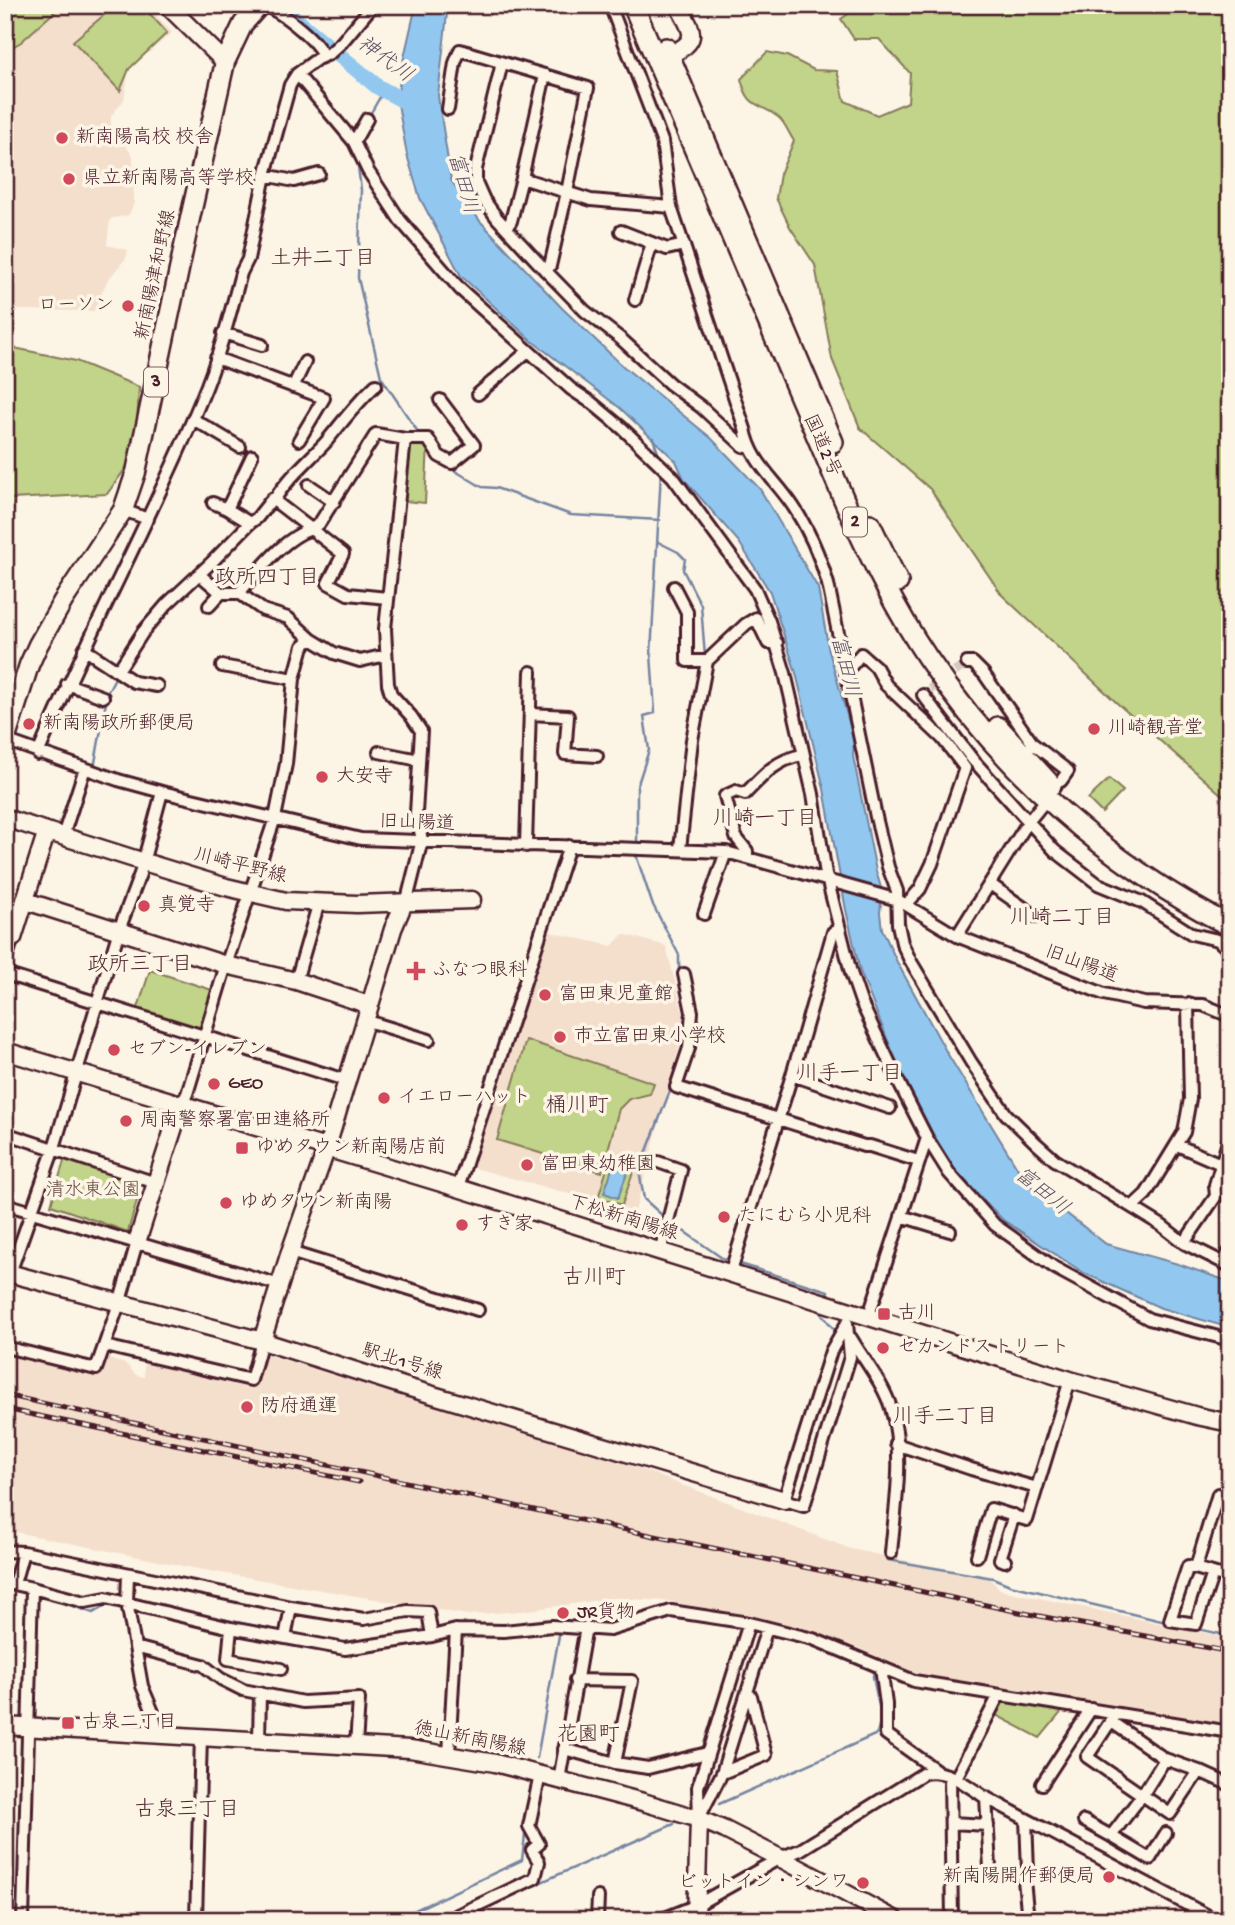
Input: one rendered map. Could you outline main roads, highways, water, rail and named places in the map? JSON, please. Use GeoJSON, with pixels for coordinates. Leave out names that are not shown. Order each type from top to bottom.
{"type":"FeatureCollection","features":[{"type":"Feature","properties":{"kind":"highway","name":"国道2号"},"geometry":{"type":"LineString","coordinates":[[647,5],[856,496],[906,597],[936,647],[974,700],[1028,750],[1067,800],[1109,836],[1154,868],[1230,911]]}},
{"type":"Feature","properties":{"kind":"highway","name":"国道2号"},"geometry":{"type":"LineString","coordinates":[[619,7],[870,557],[927,657],[965,710],[1013,766],[1060,811],[1102,847],[1147,878],[1199,911],[1230,926]]}},
{"type":"Feature","properties":{"kind":"main road","name":"新南陽津和野線"},"geometry":{"type":"LineString","coordinates":[[5,741],[37,645],[123,510],[146,430],[188,223],[225,62],[243,24],[258,6]]}},
{"type":"Feature","properties":{"kind":"water"},"geometry":{"type":"Polygon","coordinates":[[[416,5],[448,5],[438,96],[451,180],[480,221],[562,308],[624,367],[711,438],[760,489],[818,588],[829,651],[854,740],[853,756],[882,891],[882,929],[947,1053],[1026,1182],[1106,1244],[1230,1282],[1230,1328],[1161,1308],[1084,1273],[1003,1220],[957,1172],[922,1126],[860,971],[824,789],[796,673],[770,592],[739,542],[684,479],[676,461],[620,408],[532,341],[461,276],[420,198],[407,155],[397,98],[416,5]]]}},
{"type":"Feature","properties":{"kind":"water"},"geometry":{"type":"Polygon","coordinates":[[[614,1163],[629,1168],[618,1198],[604,1193],[614,1163]]]}},
{"type":"Feature","properties":{"kind":"waterway","name":"神代川"},"geometry":{"type":"LineString","coordinates":[[278,5],[378,87],[406,102],[412,112]]}},
{"type":"Feature","properties":{"kind":"waterway"},"geometry":{"type":"LineString","coordinates":[[368,118],[384,90]]}},
{"type":"Feature","properties":{"kind":"waterway"},"geometry":{"type":"LineString","coordinates":[[357,159],[361,190],[358,278],[381,377],[420,435]]}},
{"type":"Feature","properties":{"kind":"waterway"},"geometry":{"type":"LineString","coordinates":[[653,438],[660,459]]}},
{"type":"Feature","properties":{"kind":"waterway"},"geometry":{"type":"LineString","coordinates":[[447,466],[482,487],[496,488],[571,515],[660,520]]}},
{"type":"Feature","properties":{"kind":"waterway"},"geometry":{"type":"LineString","coordinates":[[637,846],[637,787],[649,750],[644,716],[655,713],[651,654],[661,472]]}},
{"type":"Feature","properties":{"kind":"waterway"},"geometry":{"type":"LineString","coordinates":[[249,531],[258,525],[273,506]]}},
{"type":"Feature","properties":{"kind":"waterway"},"geometry":{"type":"LineString","coordinates":[[658,542],[678,552],[685,559],[683,570],[701,605],[705,657]]}},
{"type":"Feature","properties":{"kind":"waterway"},"geometry":{"type":"LineString","coordinates":[[94,768],[108,691],[117,674]]}},
{"type":"Feature","properties":{"kind":"waterway"},"geometry":{"type":"LineString","coordinates":[[635,852],[652,903],[679,955],[682,990]]}},
{"type":"Feature","properties":{"kind":"waterway"},"geometry":{"type":"LineString","coordinates":[[679,1062],[685,1043],[686,1006]]}},
{"type":"Feature","properties":{"kind":"waterway"},"geometry":{"type":"LineString","coordinates":[[664,1217],[644,1199],[640,1176],[642,1164],[671,1088]]}},
{"type":"Feature","properties":{"kind":"waterway"},"geometry":{"type":"LineString","coordinates":[[672,1223],[722,1258],[731,1261]]}},
{"type":"Feature","properties":{"kind":"waterway"},"geometry":{"type":"LineString","coordinates":[[737,1263],[828,1291],[826,1297]]}},
{"type":"Feature","properties":{"kind":"waterway"},"geometry":{"type":"LineString","coordinates":[[822,1310],[821,1313],[837,1333]]}},
{"type":"Feature","properties":{"kind":"waterway"},"geometry":{"type":"LineString","coordinates":[[866,1372],[877,1389],[889,1419]]}},
{"type":"Feature","properties":{"kind":"waterway"},"geometry":{"type":"LineString","coordinates":[[892,1446],[893,1468]]}},
{"type":"Feature","properties":{"kind":"waterway"},"geometry":{"type":"LineString","coordinates":[[888,1531],[893,1478]]}},
{"type":"Feature","properties":{"kind":"waterway"},"geometry":{"type":"LineString","coordinates":[[888,1555],[888,1560],[993,1578],[1010,1585],[1166,1622]]}},
{"type":"Feature","properties":{"kind":"waterway"},"geometry":{"type":"LineString","coordinates":[[36,1593],[93,1613],[107,1605],[118,1606]]}},
{"type":"Feature","properties":{"kind":"waterway"},"geometry":{"type":"LineString","coordinates":[[172,1609],[282,1631]]}},
{"type":"Feature","properties":{"kind":"waterway"},"geometry":{"type":"LineString","coordinates":[[492,1626],[517,1624]]}},
{"type":"Feature","properties":{"kind":"waterway"},"geometry":{"type":"LineString","coordinates":[[1193,1628],[1230,1636]]}},
{"type":"Feature","properties":{"kind":"waterway"},"geometry":{"type":"LineString","coordinates":[[537,1758],[560,1630]]}},
{"type":"Feature","properties":{"kind":"waterway"},"geometry":{"type":"LineString","coordinates":[[289,1632],[337,1642]]}},
{"type":"Feature","properties":{"kind":"waterway"},"geometry":{"type":"LineString","coordinates":[[857,1652],[876,1659],[876,1663]]}},
{"type":"Feature","properties":{"kind":"waterway"},"geometry":{"type":"LineString","coordinates":[[719,1804],[877,1734],[881,1716],[873,1677],[874,1669]]}},
{"type":"Feature","properties":{"kind":"waterway"},"geometry":{"type":"LineString","coordinates":[[529,1799],[531,1785]]}},
{"type":"Feature","properties":{"kind":"waterway"},"geometry":{"type":"LineString","coordinates":[[498,1901],[674,1824]]}},
{"type":"Feature","properties":{"kind":"waterway"},"geometry":{"type":"LineString","coordinates":[[394,1920],[522,1860],[526,1827]]}},
{"type":"Feature","properties":{"kind":"waterway"},"geometry":{"type":"LineString","coordinates":[[435,1920],[445,1915]]}},
{"type":"Feature","properties":{"kind":"tunnel"},"geometry":{"type":"LineString","coordinates":[[930,689],[967,663]]}},
{"type":"Feature","properties":{"kind":"railway"},"geometry":{"type":"LineString","coordinates":[[5,1395],[650,1535],[1034,1615],[1230,1652]]}},
{"type":"Feature","properties":{"kind":"railway"},"geometry":{"type":"LineString","coordinates":[[5,1409],[359,1482]]}},
{"type":"Feature","properties":{"kind":"place","name":"新南陽高校 校舎"},"geometry":{"type":"Point","coordinates":[62,138]}},
{"type":"Feature","properties":{"kind":"place","name":"県立新南陽高等学校"},"geometry":{"type":"Point","coordinates":[69,179]}},
{"type":"Feature","properties":{"kind":"place","name":"ローソン"},"geometry":{"type":"Point","coordinates":[128,306]}},
{"type":"Feature","properties":{"kind":"place","name":"新南陽政所郵便局"},"geometry":{"type":"Point","coordinates":[29,724]}},
{"type":"Feature","properties":{"kind":"place","name":"川崎観音堂"},"geometry":{"type":"Point","coordinates":[1094,729]}},
{"type":"Feature","properties":{"kind":"place","name":"大安寺"},"geometry":{"type":"Point","coordinates":[322,777]}},
{"type":"Feature","properties":{"kind":"place","name":"真覚寺"},"geometry":{"type":"Point","coordinates":[144,906]}},
{"type":"Feature","properties":{"kind":"place","name":"ふなつ眼科"},"geometry":{"type":"Point","coordinates":[416,971]}},
{"type":"Feature","properties":{"kind":"place","name":"富田東児童館"},"geometry":{"type":"Point","coordinates":[545,995]}},
{"type":"Feature","properties":{"kind":"place","name":"市立富田東小学校"},"geometry":{"type":"Point","coordinates":[560,1037]}},
{"type":"Feature","properties":{"kind":"place","name":"セブン-イレブン"},"geometry":{"type":"Point","coordinates":[114,1050]}},
{"type":"Feature","properties":{"kind":"place","name":"GEO"},"geometry":{"type":"Point","coordinates":[214,1084]}},
{"type":"Feature","properties":{"kind":"place","name":"イエローハット"},"geometry":{"type":"Point","coordinates":[384,1098]}},
{"type":"Feature","properties":{"kind":"place","name":"周南警察署富田連絡所"},"geometry":{"type":"Point","coordinates":[126,1121]}},
{"type":"Feature","properties":{"kind":"place","name":"ゆめタウン新南陽店前"},"geometry":{"type":"Point","coordinates":[242,1148]}},
{"type":"Feature","properties":{"kind":"place","name":"富田東幼稚園"},"geometry":{"type":"Point","coordinates":[527,1165]}},
{"type":"Feature","properties":{"kind":"place","name":"ゆめタウン新南陽"},"geometry":{"type":"Point","coordinates":[226,1203]}},
{"type":"Feature","properties":{"kind":"place","name":"たにむら小児科"},"geometry":{"type":"Point","coordinates":[724,1217]}},
{"type":"Feature","properties":{"kind":"place","name":"すき家"},"geometry":{"type":"Point","coordinates":[462,1225]}},
{"type":"Feature","properties":{"kind":"place","name":"古川"},"geometry":{"type":"Point","coordinates":[884,1314]}},
{"type":"Feature","properties":{"kind":"place","name":"セカンドストリート"},"geometry":{"type":"Point","coordinates":[883,1348]}},
{"type":"Feature","properties":{"kind":"place","name":"防府通運"},"geometry":{"type":"Point","coordinates":[247,1407]}},
{"type":"Feature","properties":{"kind":"place","name":"JR貨物"},"geometry":{"type":"Point","coordinates":[563,1613]}},
{"type":"Feature","properties":{"kind":"place","name":"古泉二丁目"},"geometry":{"type":"Point","coordinates":[68,1723]}},
{"type":"Feature","properties":{"kind":"place","name":"新南陽開作郵便局"},"geometry":{"type":"Point","coordinates":[1109,1877]}},
{"type":"Feature","properties":{"kind":"place","name":"ビットイン・シンワ"},"geometry":{"type":"Point","coordinates":[863,1883]}},
{"type":"Feature","properties":{"kind":"district","name":"土井二丁目"},"geometry":{"type":"Point","coordinates":[323,260]}},
{"type":"Feature","properties":{"kind":"district","name":"政所四丁目"},"geometry":{"type":"Point","coordinates":[267,579]}},
{"type":"Feature","properties":{"kind":"district","name":"川崎一丁目"},"geometry":{"type":"Point","coordinates":[765,820]}},
{"type":"Feature","properties":{"kind":"district","name":"川崎二丁目"},"geometry":{"type":"Point","coordinates":[1062,919]}},
{"type":"Feature","properties":{"kind":"district","name":"政所三丁目"},"geometry":{"type":"Point","coordinates":[140,966]}},
{"type":"Feature","properties":{"kind":"district","name":"川手一丁目"},"geometry":{"type":"Point","coordinates":[850,1075]}},
{"type":"Feature","properties":{"kind":"district","name":"桶川町"},"geometry":{"type":"Point","coordinates":[577,1107]}},
{"type":"Feature","properties":{"kind":"district","name":"古川町"},"geometry":{"type":"Point","coordinates":[594,1279]}},
{"type":"Feature","properties":{"kind":"district","name":"川手二丁目"},"geometry":{"type":"Point","coordinates":[945,1418]}},
{"type":"Feature","properties":{"kind":"district","name":"花園町"},"geometry":{"type":"Point","coordinates":[588,1736]}},
{"type":"Feature","properties":{"kind":"district","name":"古泉三丁目"},"geometry":{"type":"Point","coordinates":[187,1811]}},
{"type":"Feature","properties":{"kind":"water label","name":"富田川"},"geometry":{"type":"Point","coordinates":[461,184]}},
{"type":"Feature","properties":{"kind":"water label","name":"富田川"},"geometry":{"type":"Point","coordinates":[843,667]}},
{"type":"Feature","properties":{"kind":"water label","name":"富田川"},"geometry":{"type":"Point","coordinates":[1041,1193]}},
{"type":"Feature","properties":{"kind":"park label","name":"清水東公園"},"geometry":{"type":"Point","coordinates":[93,1191]}}]}
